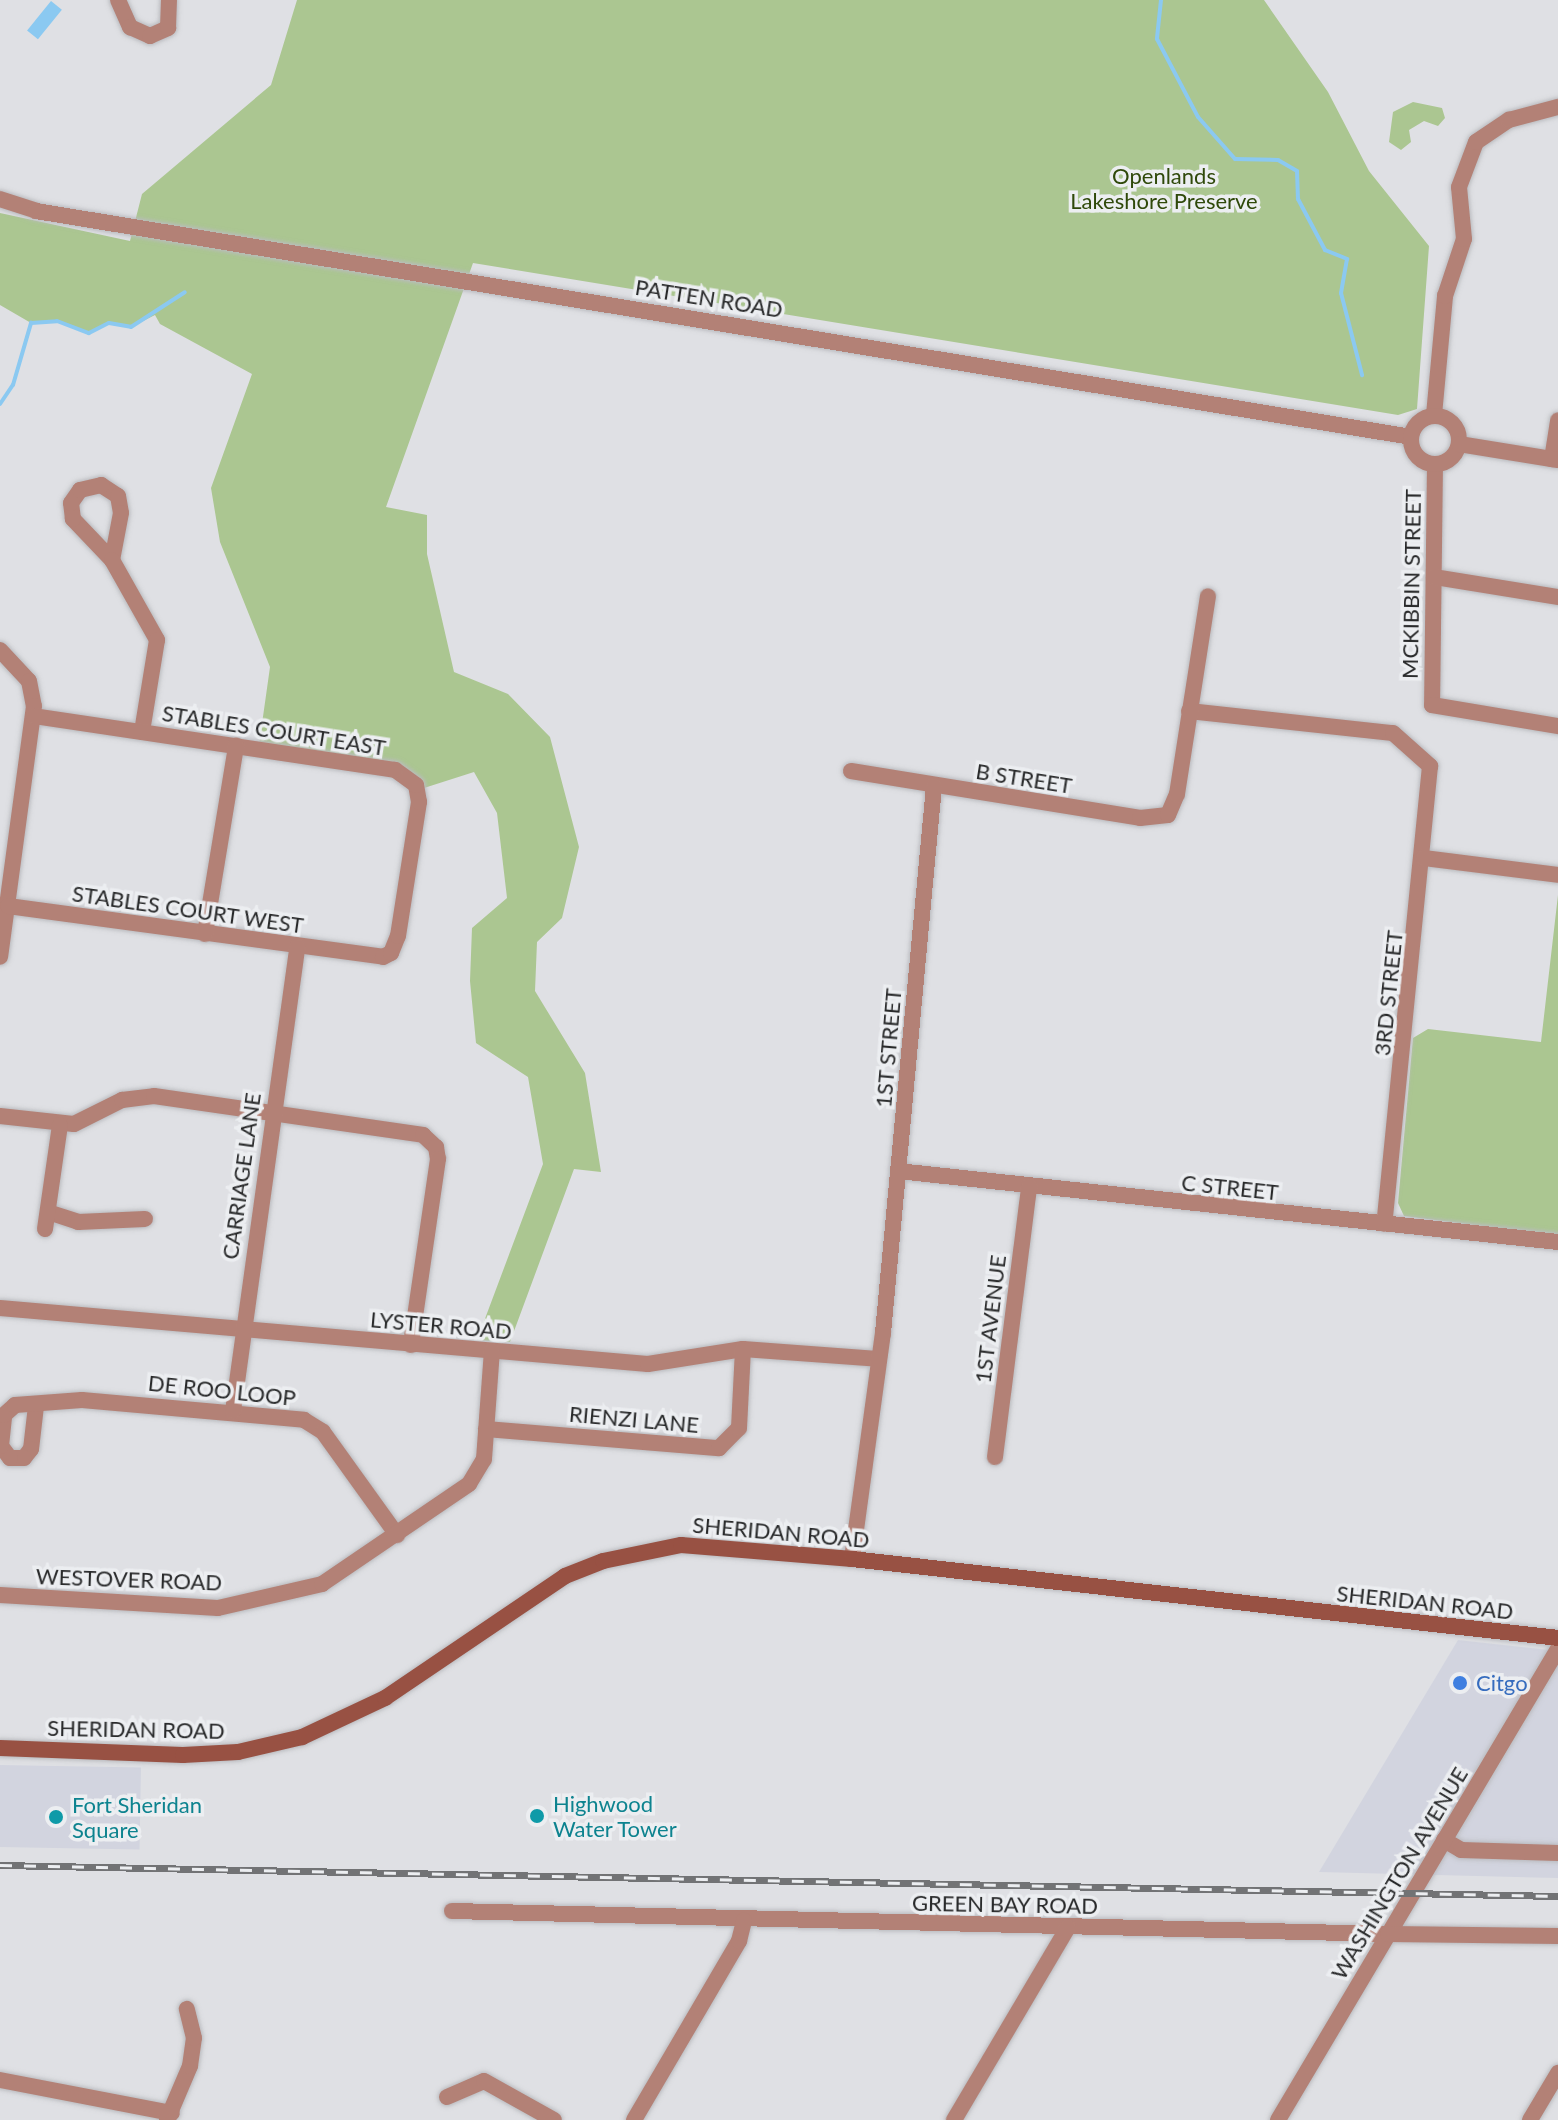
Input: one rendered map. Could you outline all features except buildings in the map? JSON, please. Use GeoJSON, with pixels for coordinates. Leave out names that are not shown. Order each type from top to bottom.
{"type":"FeatureCollection","features":[{"type":"Feature","properties":{"kind":"main road","name":"SHERIDAN ROAD"},"geometry":{"type":"LineString","coordinates":[[0,1748],[183,1755],[272,1745],[369,1708],[548,1586],[603,1561],[693,1545],[852,1559],[1558,1638]]}},
{"type":"Feature","properties":{"kind":"street"},"geometry":{"type":"LineString","coordinates":[[118,0],[130,27],[150,36],[168,28],[169,0]]}},
{"type":"Feature","properties":{"kind":"street"},"geometry":{"type":"LineString","coordinates":[[1434,415],[1445,296],[1464,239],[1459,187],[1476,142],[1509,120],[1558,107]]}},
{"type":"Feature","properties":{"kind":"street","name":"PATTEN ROAD"},"geometry":{"type":"LineString","coordinates":[[0,199],[27,210],[1411,437]]}},
{"type":"Feature","properties":{"kind":"street"},"geometry":{"type":"LineString","coordinates":[[1434,415],[1455,425],[1459,444],[1449,460],[1435,464],[1415,453],[1411,437],[1419,422],[1434,415]]}},
{"type":"Feature","properties":{"kind":"street"},"geometry":{"type":"LineString","coordinates":[[1459,444],[1555,460],[1558,420]]}},
{"type":"Feature","properties":{"kind":"street","name":"MCKIBBIN STREET"},"geometry":{"type":"LineString","coordinates":[[1435,464],[1432,705],[1558,726]]}},
{"type":"Feature","properties":{"kind":"street"},"geometry":{"type":"LineString","coordinates":[[112,560],[157,640],[142,732]]}},
{"type":"Feature","properties":{"kind":"street"},"geometry":{"type":"LineString","coordinates":[[1434,577],[1558,597]]}},
{"type":"Feature","properties":{"kind":"street"},"geometry":{"type":"LineString","coordinates":[[1189,711],[1208,596]]}},
{"type":"Feature","properties":{"kind":"street"},"geometry":{"type":"LineString","coordinates":[[0,650],[29,681],[34,716],[0,957]]}},
{"type":"Feature","properties":{"kind":"street","name":"3RD STREET"},"geometry":{"type":"LineString","coordinates":[[1189,711],[1393,733],[1430,766],[1424,858],[1384,1224]]}},
{"type":"Feature","properties":{"kind":"street","name":"B STREET"},"geometry":{"type":"LineString","coordinates":[[851,771],[1158,819],[1168,815],[1177,794],[1189,711]]}},
{"type":"Feature","properties":{"kind":"street","name":"STABLES COURT EAST"},"geometry":{"type":"LineString","coordinates":[[34,716],[395,770],[408,777],[419,802],[391,953],[362,957]]}},
{"type":"Feature","properties":{"kind":"street"},"geometry":{"type":"LineString","coordinates":[[205,934],[236,746]]}},
{"type":"Feature","properties":{"kind":"street","name":"1ST STREET"},"geometry":{"type":"LineString","coordinates":[[852,1559],[885,1314],[934,786]]}},
{"type":"Feature","properties":{"kind":"street"},"geometry":{"type":"LineString","coordinates":[[1424,858],[1558,875]]}},
{"type":"Feature","properties":{"kind":"street","name":"STABLES COURT WEST"},"geometry":{"type":"LineString","coordinates":[[8,906],[362,957]]}},
{"type":"Feature","properties":{"kind":"street","name":"CARRIAGE LANE"},"geometry":{"type":"LineString","coordinates":[[233,1411],[297,947]]}},
{"type":"Feature","properties":{"kind":"street"},"geometry":{"type":"LineString","coordinates":[[0,1116],[60,1125],[138,1097],[273,1113],[404,1132],[430,1139],[438,1159],[411,1345]]}},
{"type":"Feature","properties":{"kind":"street"},"geometry":{"type":"LineString","coordinates":[[60,1125],[47,1220],[145,1219]]}},
{"type":"Feature","properties":{"kind":"street","name":"C STREET"},"geometry":{"type":"LineString","coordinates":[[898,1171],[1558,1242]]}},
{"type":"Feature","properties":{"kind":"street","name":"1ST AVENUE"},"geometry":{"type":"LineString","coordinates":[[995,1457],[1029,1186]]}},
{"type":"Feature","properties":{"kind":"street","name":"LYSTER ROAD"},"geometry":{"type":"LineString","coordinates":[[0,1308],[648,1364],[743,1349],[878,1359]]}},
{"type":"Feature","properties":{"kind":"street","name":"RIENZI LANE"},"geometry":{"type":"LineString","coordinates":[[486,1429],[719,1448],[739,1428],[743,1349]]}},
{"type":"Feature","properties":{"kind":"street","name":"WESTOVER ROAD"},"geometry":{"type":"LineString","coordinates":[[0,1595],[218,1608],[322,1584],[469,1484],[484,1459],[492,1351]]}},
{"type":"Feature","properties":{"kind":"street","name":"DE ROO LOOP"},"geometry":{"type":"LineString","coordinates":[[36,1406],[82,1400],[292,1417],[323,1432],[397,1535]]}},
{"type":"Feature","properties":{"kind":"street","name":"WASHINGTON AVENUE"},"geometry":{"type":"LineString","coordinates":[[1278,2120],[1558,1649]]}},
{"type":"Feature","properties":{"kind":"street"},"geometry":{"type":"LineString","coordinates":[[1444,1840],[1461,1850],[1558,1853]]}},
{"type":"Feature","properties":{"kind":"street","name":"GREEN BAY ROAD"},"geometry":{"type":"LineString","coordinates":[[452,1911],[744,1921],[1558,1936]]}},
{"type":"Feature","properties":{"kind":"street"},"geometry":{"type":"LineString","coordinates":[[634,2120],[739,1941],[744,1921]]}},
{"type":"Feature","properties":{"kind":"street"},"geometry":{"type":"LineString","coordinates":[[954,2120],[1068,1927]]}},
{"type":"Feature","properties":{"kind":"street"},"geometry":{"type":"LineString","coordinates":[[0,2080],[170,2116],[183,2090],[194,2038],[187,2009]]}},
{"type":"Feature","properties":{"kind":"street"},"geometry":{"type":"LineString","coordinates":[[1530,2120],[1558,2073]]}},
{"type":"Feature","properties":{"kind":"street"},"geometry":{"type":"LineString","coordinates":[[447,2097],[484,2081],[554,2120]]}},
{"type":"Feature","properties":{"kind":"shaded area"},"geometry":{"type":"Polygon","coordinates":[[[1458,1640],[1558,1651],[1558,1878],[1319,1872],[1458,1640]]]}},
{"type":"Feature","properties":{"kind":"shaded area","name":"Fort Sheridan Square"},"geometry":{"type":"Polygon","coordinates":[[[0,1765],[141,1767],[140,1849],[0,1847],[0,1765]]]}},
{"type":"Feature","properties":{"kind":"green space","name":"Openlands Lakeshore Preserve"},"geometry":{"type":"Polygon","coordinates":[[[297,0],[1264,0],[1328,92],[1369,171],[1429,246],[1417,409],[1398,415],[473,263],[386,507],[427,515],[427,554],[454,672],[508,694],[550,737],[579,847],[562,918],[537,942],[535,991],[585,1073],[601,1172],[574,1169],[510,1342],[477,1340],[543,1164],[528,1077],[476,1043],[470,981],[472,928],[507,898],[497,813],[474,772],[424,788],[420,778],[400,765],[259,745],[270,667],[220,542],[211,488],[252,374],[160,324],[155,315],[131,327],[109,323],[89,333],[57,321],[31,323],[0,305],[0,213],[130,241],[142,194],[271,85],[297,0]]]}},
{"type":"Feature","properties":{"kind":"green space"},"geometry":{"type":"Polygon","coordinates":[[[1413,102],[1442,108],[1445,118],[1438,126],[1424,121],[1409,130],[1411,142],[1401,150],[1389,142],[1393,112],[1413,102]]]}},
{"type":"Feature","properties":{"kind":"green space"},"geometry":{"type":"Polygon","coordinates":[[[1558,895],[1558,1236],[1404,1216],[1398,1203],[1413,1038],[1428,1029],[1541,1042],[1558,895]]]}},
{"type":"Feature","properties":{"kind":"water"},"geometry":{"type":"Polygon","coordinates":[[[51,1],[62,10],[38,39],[27,31],[51,1]]]}},
{"type":"Feature","properties":{"kind":"waterway"},"geometry":{"type":"LineString","coordinates":[[1161,0],[1157,39],[1198,117],[1235,159],[1278,160],[1297,171],[1298,199],[1325,250],[1347,259],[1341,293],[1362,375]]}},
{"type":"Feature","properties":{"kind":"waterway"},"geometry":{"type":"LineString","coordinates":[[0,404],[13,385],[31,323],[57,321],[89,333],[109,323],[131,327],[185,292]]}},
{"type":"Feature","properties":{"kind":"railway"},"geometry":{"type":"LineString","coordinates":[[0,1865],[1558,1896]]}},
{"type":"Feature","properties":{"kind":"place","name":"Citgo"},"geometry":{"type":"Point","coordinates":[1460,1683]}},
{"type":"Feature","properties":{"kind":"place","name":"Highwood Water Tower"},"geometry":{"type":"Point","coordinates":[537,1816]}},
{"type":"Feature","properties":{"kind":"place","name":"Fort Sheridan Square"},"geometry":{"type":"Point","coordinates":[56,1817]}}]}
